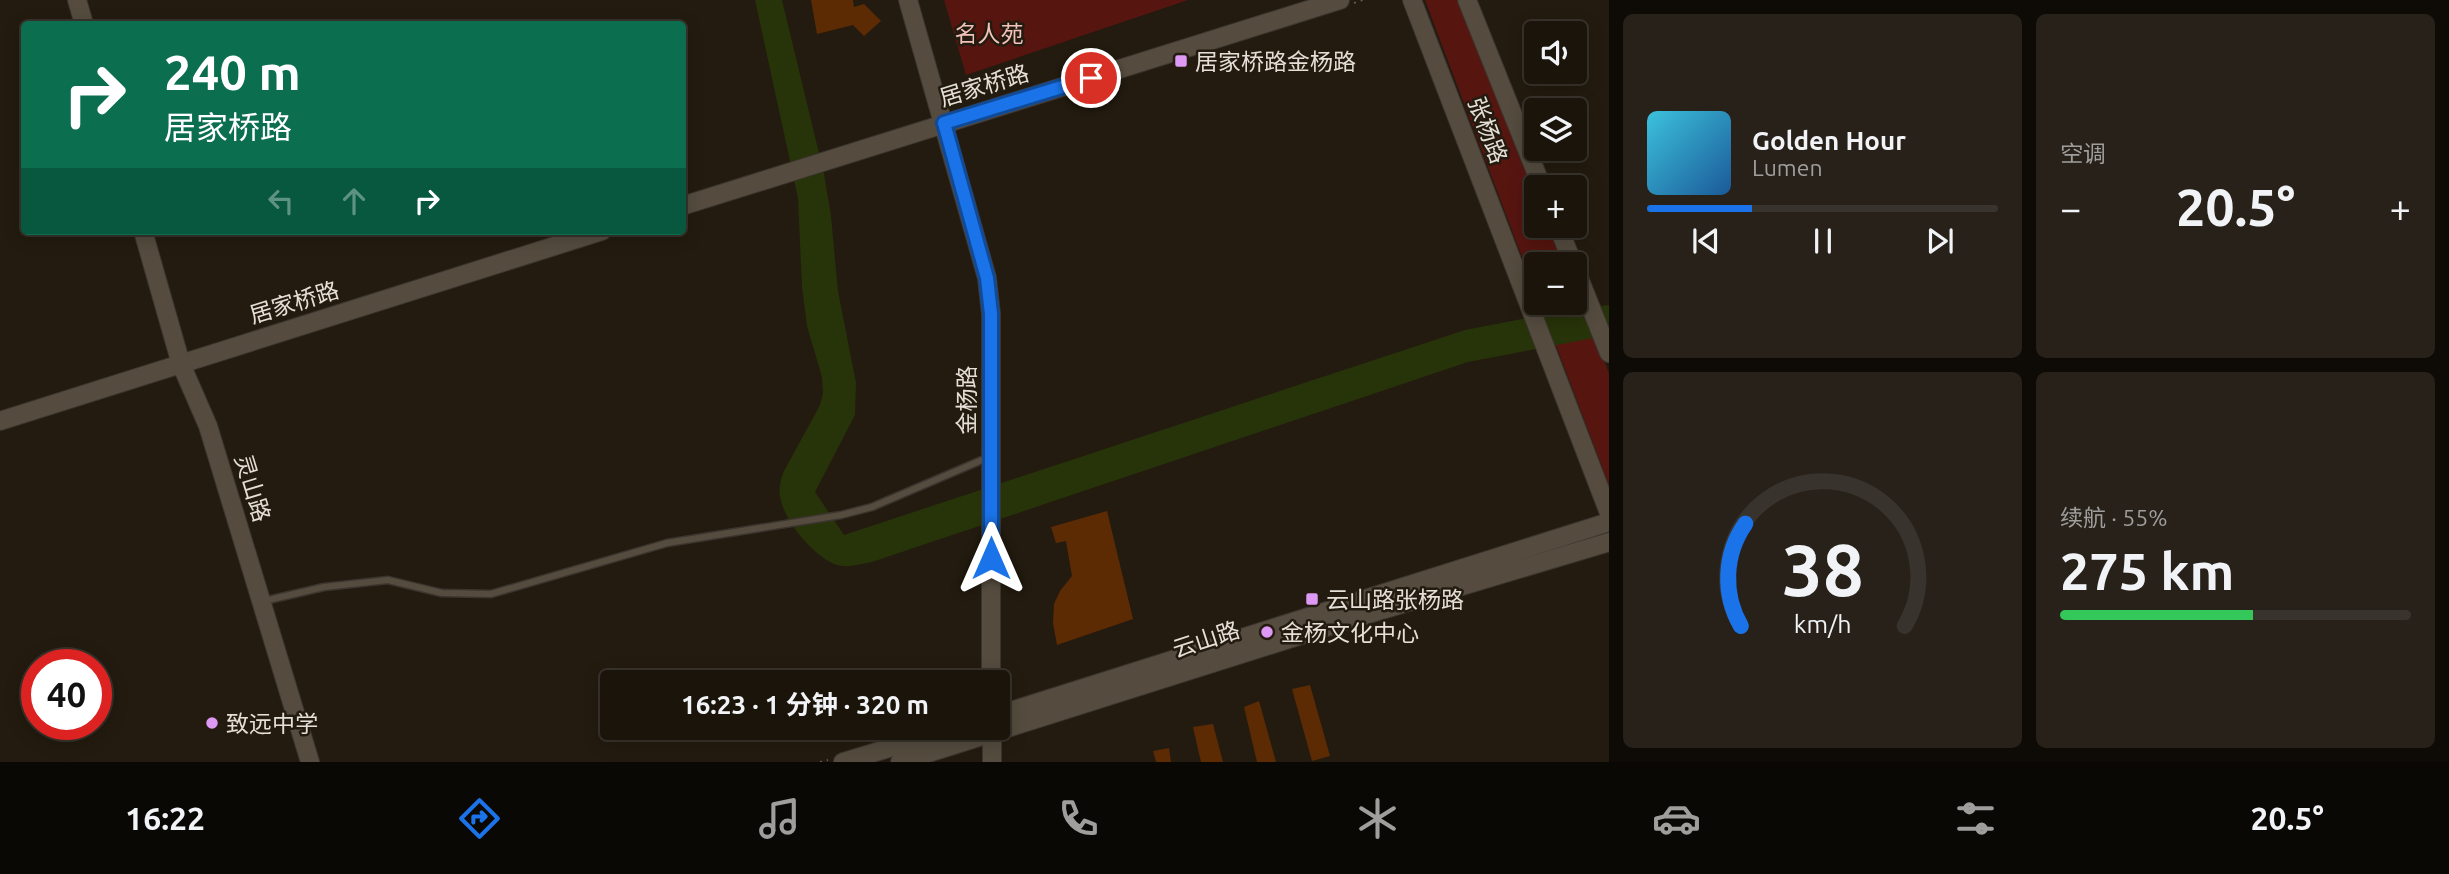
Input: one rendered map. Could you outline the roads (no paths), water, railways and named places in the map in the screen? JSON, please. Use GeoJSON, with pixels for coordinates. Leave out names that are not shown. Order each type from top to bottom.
{"type":"FeatureCollection","features":[{"type":"Feature","properties":{"kind":"street"},"geometry":{"type":"LineString","coordinates":[[77,0],[83,21]]}},
{"type":"Feature","properties":{"kind":"street","name":"金杨路"},"geometry":{"type":"LineString","coordinates":[[908,0],[987,278],[991,314],[991,670]]}},
{"type":"Feature","properties":{"kind":"street","name":"居家桥路"},"geometry":{"type":"LineString","coordinates":[[686,205],[1340,0]]}},
{"type":"Feature","properties":{"kind":"street","name":"张杨路"},"geometry":{"type":"LineString","coordinates":[[1412,0],[1609,513]]}},
{"type":"Feature","properties":{"kind":"street","name":"张杨路"},"geometry":{"type":"LineString","coordinates":[[1467,0],[1537,175]]}},
{"type":"Feature","properties":{"kind":"street","name":"灵山路"},"geometry":{"type":"LineString","coordinates":[[144,235],[181,364],[208,426],[310,762]]}},
{"type":"Feature","properties":{"kind":"street","name":"居家桥路"},"geometry":{"type":"LineString","coordinates":[[0,421],[589,235]]}},
{"type":"Feature","properties":{"kind":"street"},"geometry":{"type":"LineString","coordinates":[[1587,297],[1608,350]]}},
{"type":"Feature","properties":{"kind":"street","name":"云山路"},"geometry":{"type":"LineString","coordinates":[[1010,720],[1609,522]]}},
{"type":"Feature","properties":{"kind":"street","name":"云山路"},"geometry":{"type":"LineString","coordinates":[[1010,720],[1609,542]]}},
{"type":"Feature","properties":{"kind":"street"},"geometry":{"type":"LineString","coordinates":[[843,762],[915,740]]}},
{"type":"Feature","properties":{"kind":"street","name":"云山路"},"geometry":{"type":"LineString","coordinates":[[900,762],[956,740]]}},
{"type":"Feature","properties":{"kind":"street"},"geometry":{"type":"LineString","coordinates":[[992,762],[993,740]]}},
{"type":"Feature","properties":{"kind":"lane"},"geometry":{"type":"LineString","coordinates":[[262,602],[324,587],[388,580],[442,593],[491,594],[667,543],[841,515],[872,507],[991,464]]}},
{"type":"Feature","properties":{"kind":"place","name":"居家桥路金杨路"},"geometry":{"type":"Point","coordinates":[1181,61]}},
{"type":"Feature","properties":{"kind":"place","name":"云山路张杨路"},"geometry":{"type":"Point","coordinates":[1312,599]}},
{"type":"Feature","properties":{"kind":"place","name":"金杨文化中心"},"geometry":{"type":"Point","coordinates":[1267,632]}},
{"type":"Feature","properties":{"kind":"place","name":"致远中学"},"geometry":{"type":"Point","coordinates":[212,723]}},
{"type":"Feature","properties":{"kind":"park label","name":"名人苑"},"geometry":{"type":"Point","coordinates":[989,33]}}]}
